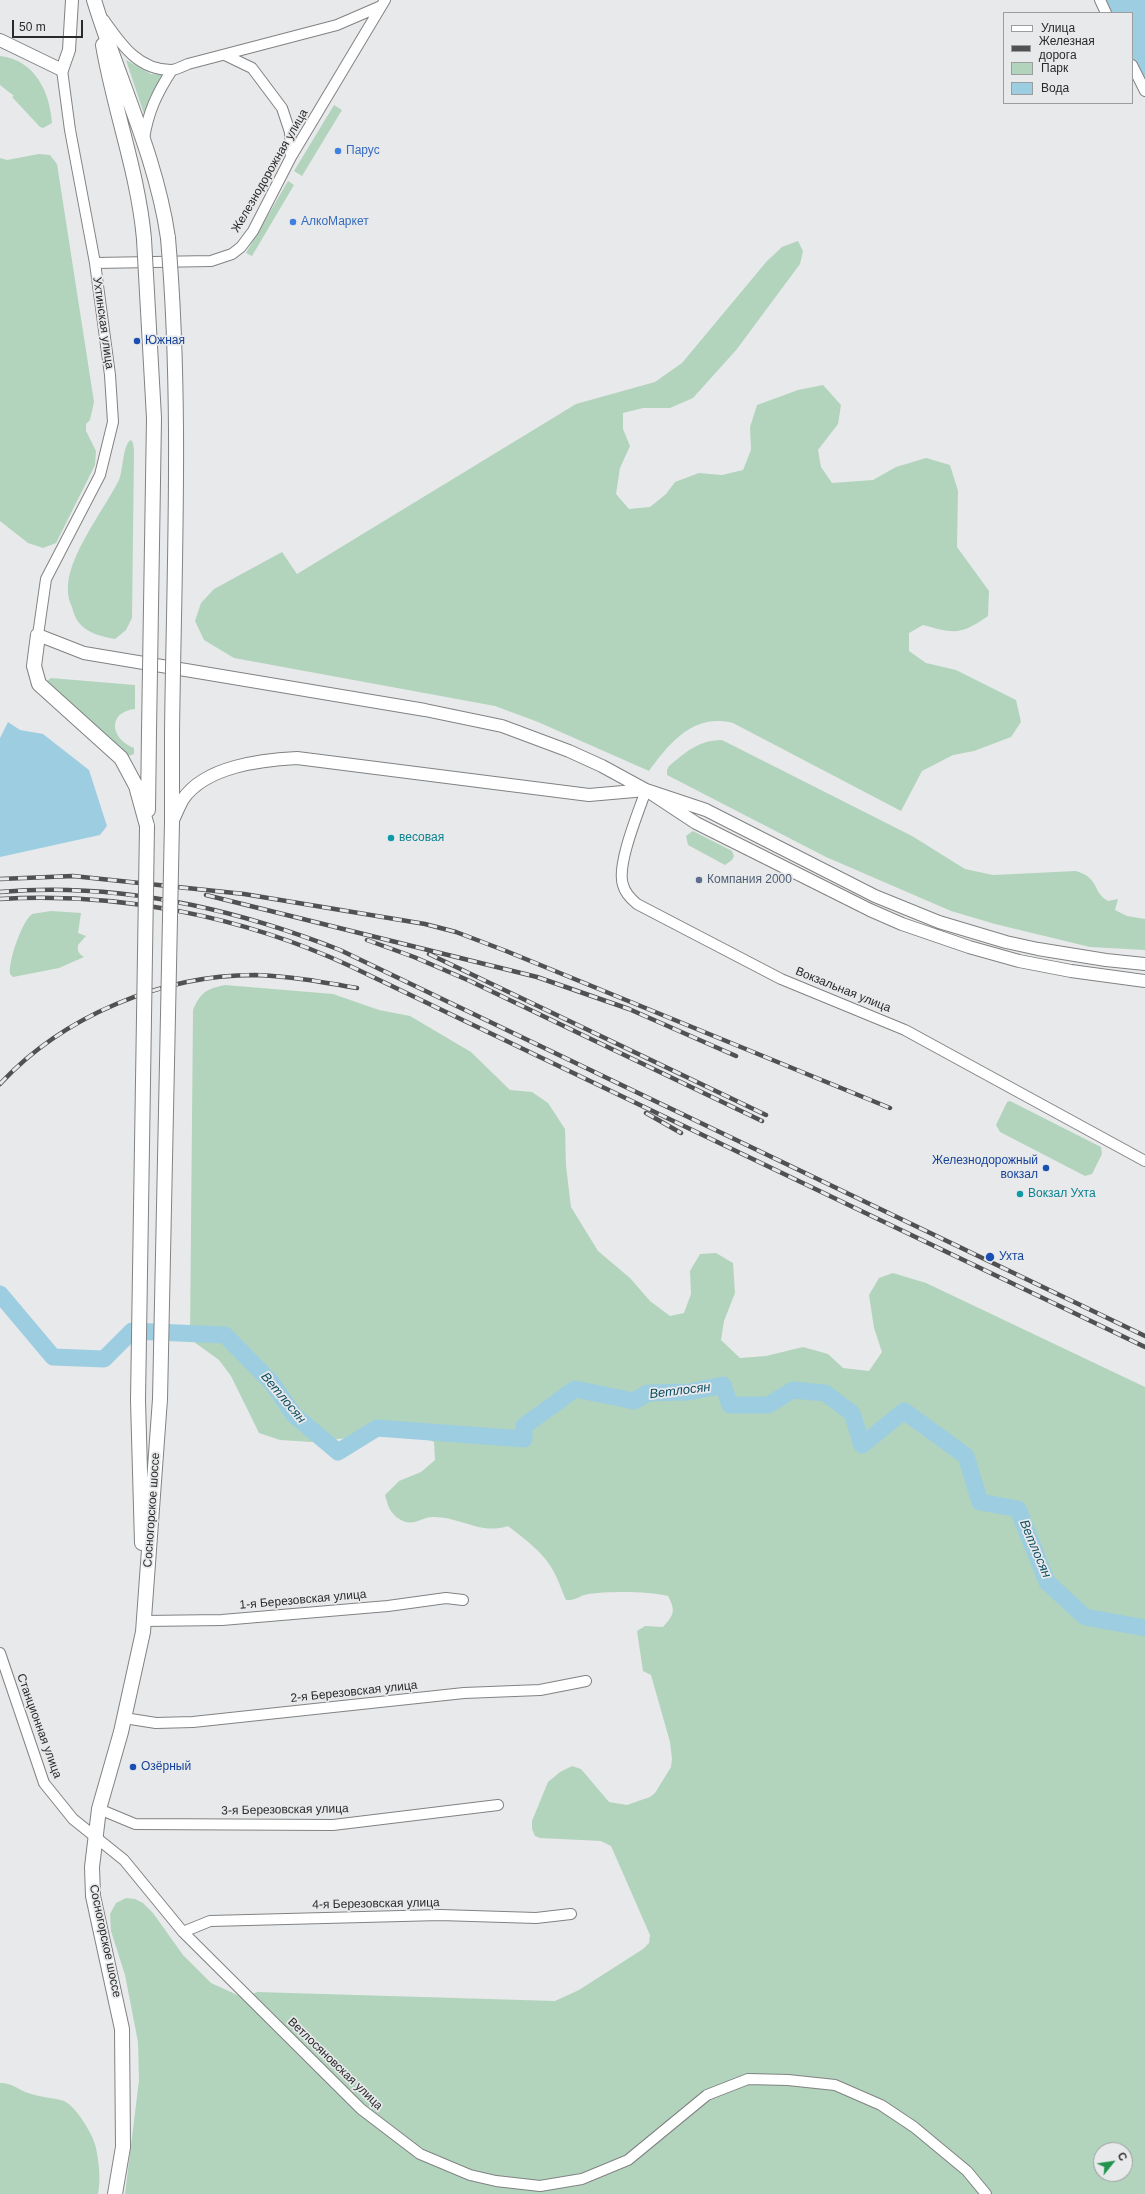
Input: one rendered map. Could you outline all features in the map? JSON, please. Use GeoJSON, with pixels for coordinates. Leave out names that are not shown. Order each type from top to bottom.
{"type":"FeatureCollection","features":[{"type":"Feature","properties":{"kind":"main road","name":"Сосногорское шоссе"},"geometry":{"type":"LineString","coordinates":[[95,6],[144,139],[161,200],[168,238],[173,289],[176,382],[172,822],[160,1399],[144,1621],[124,1718],[99,1809],[92,1867],[93,1896],[122,2029],[123,2147],[115,2194]]}},
{"type":"Feature","properties":{"kind":"main road","name":"Сосногорское шоссе"},"geometry":{"type":"LineString","coordinates":[[95,6],[109,82],[137,191],[144,238],[154,418],[138,1400],[144,1621]]}},
{"type":"Feature","properties":{"kind":"main road"},"geometry":{"type":"LineString","coordinates":[[38,635],[34,666],[38,684],[121,758],[136,786],[147,826]]}},
{"type":"Feature","properties":{"kind":"street","name":"Ухтинская улица"},"geometry":{"type":"LineString","coordinates":[[38,635],[46,579],[100,475],[112,422],[110,375],[95,263],[70,130],[62,70],[69,50],[72,0]]}},
{"type":"Feature","properties":{"kind":"street"},"geometry":{"type":"LineString","coordinates":[[1100,0],[1106,12]]}},
{"type":"Feature","properties":{"kind":"street"},"geometry":{"type":"LineString","coordinates":[[95,6],[124,48],[138,60],[152,67],[172,70],[337,24],[383,3]]}},
{"type":"Feature","properties":{"kind":"street","name":"Железнодорожная улица"},"geometry":{"type":"LineString","coordinates":[[95,263],[211,261],[232,254],[241,247],[253,231],[291,157],[383,3]]}},
{"type":"Feature","properties":{"kind":"street"},"geometry":{"type":"LineString","coordinates":[[0,40],[62,70]]}},
{"type":"Feature","properties":{"kind":"street"},"geometry":{"type":"LineString","coordinates":[[225,55],[252,68],[282,108],[290,132],[291,157]]}},
{"type":"Feature","properties":{"kind":"street"},"geometry":{"type":"LineString","coordinates":[[1133,67],[1145,91]]}},
{"type":"Feature","properties":{"kind":"street"},"geometry":{"type":"LineString","coordinates":[[144,139],[151,105],[159,89],[172,70]]}},
{"type":"Feature","properties":{"kind":"street"},"geometry":{"type":"LineString","coordinates":[[38,635],[84,653],[433,712],[502,726],[569,751],[646,790],[696,823],[870,910],[902,924],[969,947],[1020,961],[1071,971],[1145,981]]}},
{"type":"Feature","properties":{"kind":"street"},"geometry":{"type":"LineString","coordinates":[[172,822],[184,799],[204,781],[226,770],[272,760],[297,758],[589,795],[646,790],[706,810],[875,896],[939,922],[1006,942],[1038,949],[1106,960],[1145,964]]}},
{"type":"Feature","properties":{"kind":"street","name":"Вокзальная улица"},"geometry":{"type":"LineString","coordinates":[[646,790],[622,869],[623,886],[634,902],[644,909],[781,979],[905,1030],[1145,1161]]}},
{"type":"Feature","properties":{"kind":"street","name":"1-я Березовская улица"},"geometry":{"type":"LineString","coordinates":[[144,1621],[222,1620],[388,1606],[446,1598],[463,1600]]}},
{"type":"Feature","properties":{"kind":"street","name":"Станционная улица"},"geometry":{"type":"LineString","coordinates":[[0,1653],[44,1784],[73,1819],[95,1836]]}},
{"type":"Feature","properties":{"kind":"street","name":"2-я Березовская улица"},"geometry":{"type":"LineString","coordinates":[[124,1718],[156,1723],[201,1721],[464,1693],[540,1690],[586,1682]]}},
{"type":"Feature","properties":{"kind":"street","name":"3-я Березовская улица"},"geometry":{"type":"LineString","coordinates":[[99,1809],[135,1824],[333,1824],[498,1805]]}},
{"type":"Feature","properties":{"kind":"street","name":"Ветлосяновская улица"},"geometry":{"type":"LineString","coordinates":[[95,1836],[124,1860],[183,1932],[361,2109],[420,2154],[470,2175],[496,2181],[540,2186],[582,2179],[628,2160],[707,2095],[748,2079],[788,2080],[836,2085],[881,2105],[914,2127],[967,2171],[986,2194]]}},
{"type":"Feature","properties":{"kind":"street","name":"4-я Березовская улица"},"geometry":{"type":"LineString","coordinates":[[183,1932],[210,1922],[440,1915],[536,1918],[571,1914]]}},
{"type":"Feature","properties":{"kind":"green space"},"geometry":{"type":"Polygon","coordinates":[[[0,56],[23,64],[38,79],[48,100],[52,123],[43,128],[40,127],[12,97],[14,96],[0,85],[0,56]]]}},
{"type":"Feature","properties":{"kind":"green space"},"geometry":{"type":"Polygon","coordinates":[[[126,60],[151,74],[168,75],[156,86],[144,114],[126,60]]]}},
{"type":"Feature","properties":{"kind":"green space"},"geometry":{"type":"Polygon","coordinates":[[[334,105],[342,110],[302,176],[294,171],[334,105]]]}},
{"type":"Feature","properties":{"kind":"green space"},"geometry":{"type":"Polygon","coordinates":[[[39,154],[50,155],[57,164],[94,402],[90,420],[86,424],[86,431],[96,451],[95,465],[56,543],[43,548],[28,543],[0,521],[0,158],[7,160],[39,154]]]}},
{"type":"Feature","properties":{"kind":"green space"},"geometry":{"type":"Polygon","coordinates":[[[288,181],[294,185],[252,256],[246,253],[288,181]]]}},
{"type":"Feature","properties":{"kind":"green space"},"geometry":{"type":"Polygon","coordinates":[[[798,241],[803,251],[800,264],[737,349],[693,398],[670,408],[643,408],[623,413],[623,429],[630,446],[620,468],[616,494],[629,509],[650,507],[666,494],[675,482],[699,473],[722,475],[743,470],[751,450],[750,427],[757,405],[798,390],[823,385],[841,405],[838,424],[818,450],[821,467],[832,483],[873,480],[896,467],[926,458],[950,465],[958,491],[957,547],[989,591],[988,616],[971,627],[957,631],[943,630],[923,625],[909,633],[909,651],[926,663],[956,670],[1016,700],[1021,722],[1011,737],[974,751],[953,755],[922,771],[901,811],[733,723],[719,721],[706,722],[684,732],[657,760],[649,771],[538,722],[495,706],[234,658],[204,640],[195,621],[201,603],[214,589],[282,552],[297,574],[576,404],[655,382],[682,363],[767,261],[782,247],[798,241]]]}},
{"type":"Feature","properties":{"kind":"green space"},"geometry":{"type":"Polygon","coordinates":[[[131,440],[134,451],[132,618],[126,630],[115,639],[93,633],[82,626],[78,621],[74,615],[69,598],[69,579],[79,550],[119,480],[126,446],[131,440]]]}},
{"type":"Feature","properties":{"kind":"green space"},"geometry":{"type":"Polygon","coordinates":[[[51,678],[135,685],[135,709],[126,711],[120,715],[116,720],[115,726],[116,732],[120,739],[134,748],[134,754],[126,757],[45,682],[51,678]]]}},
{"type":"Feature","properties":{"kind":"green space"},"geometry":{"type":"Polygon","coordinates":[[[722,740],[912,836],[965,869],[993,875],[1076,871],[1084,874],[1089,877],[1100,894],[1108,901],[1118,899],[1115,910],[1127,916],[1145,919],[1145,950],[1090,947],[995,924],[951,911],[826,857],[667,775],[669,766],[693,748],[706,742],[722,740]]]}},
{"type":"Feature","properties":{"kind":"green space"},"geometry":{"type":"Polygon","coordinates":[[[693,831],[732,851],[734,856],[732,860],[725,865],[688,845],[686,836],[693,831]]]}},
{"type":"Feature","properties":{"kind":"green space"},"geometry":{"type":"Polygon","coordinates":[[[51,911],[81,913],[78,933],[86,936],[78,945],[78,951],[84,957],[59,968],[13,977],[10,974],[10,968],[13,952],[16,942],[28,918],[32,914],[51,911]]]}},
{"type":"Feature","properties":{"kind":"green space"},"geometry":{"type":"Polygon","coordinates":[[[225,985],[333,994],[379,1010],[410,1016],[471,1052],[510,1090],[532,1092],[548,1103],[565,1129],[566,1166],[571,1207],[598,1251],[630,1278],[650,1301],[670,1316],[684,1313],[691,1294],[690,1271],[700,1254],[716,1253],[733,1263],[735,1293],[724,1321],[721,1340],[740,1358],[766,1356],[803,1347],[828,1354],[843,1368],[869,1371],[882,1352],[874,1328],[869,1295],[879,1278],[893,1273],[926,1283],[1145,1387],[1145,2194],[125,2194],[139,2080],[138,2042],[125,1975],[111,1931],[110,1914],[116,1903],[126,1898],[135,1899],[143,1903],[153,1913],[183,1955],[211,1983],[244,1998],[257,1992],[555,2001],[579,1990],[643,1949],[649,1943],[650,1935],[611,1846],[601,1841],[540,1838],[535,1836],[532,1829],[532,1821],[548,1782],[560,1772],[572,1766],[581,1769],[609,1802],[627,1805],[650,1797],[655,1793],[671,1767],[672,1759],[670,1742],[651,1675],[643,1671],[637,1631],[645,1626],[663,1627],[667,1623],[673,1613],[672,1605],[668,1596],[640,1592],[607,1592],[586,1595],[573,1600],[566,1600],[556,1576],[547,1561],[535,1548],[508,1526],[498,1528],[479,1527],[453,1520],[433,1517],[413,1522],[405,1522],[397,1518],[388,1506],[385,1495],[399,1481],[421,1472],[435,1460],[434,1442],[411,1431],[312,1442],[280,1440],[259,1433],[231,1376],[219,1360],[190,1339],[193,1010],[202,995],[209,990],[225,985]]]}},
{"type":"Feature","properties":{"kind":"green space"},"geometry":{"type":"Polygon","coordinates":[[[1010,1101],[1101,1147],[1102,1154],[1092,1174],[1085,1176],[1000,1132],[996,1125],[1007,1102],[1010,1101]]]}},
{"type":"Feature","properties":{"kind":"green space"},"geometry":{"type":"Polygon","coordinates":[[[0,2083],[11,2085],[32,2094],[64,2101],[74,2109],[84,2122],[95,2143],[99,2171],[98,2194],[0,2194],[0,2083]]]}},
{"type":"Feature","properties":{"kind":"water"},"geometry":{"type":"Polygon","coordinates":[[[1105,0],[1145,0],[1145,82],[1133,60],[1133,12],[1111,12],[1105,0]]]}},
{"type":"Feature","properties":{"kind":"water"},"geometry":{"type":"Polygon","coordinates":[[[8,722],[20,730],[43,734],[89,770],[107,826],[100,835],[0,857],[0,738],[8,722]]]}},
{"type":"Feature","properties":{"kind":"waterway","name":"Ветлосян"},"geometry":{"type":"LineString","coordinates":[[0,1294],[53,1357],[104,1359],[132,1331],[225,1335],[272,1383],[294,1415],[338,1452],[377,1428],[524,1439],[524,1426],[575,1389],[634,1401],[648,1393],[689,1392],[723,1385],[730,1405],[768,1405],[793,1390],[825,1393],[852,1413],[862,1445],[904,1411],[966,1456],[980,1502],[1018,1509],[1047,1582],[1085,1617],[1145,1628]]}},
{"type":"Feature","properties":{"kind":"railway"},"geometry":{"type":"LineString","coordinates":[[0,879],[73,876],[244,894],[425,924],[456,932],[506,951],[890,1108]]}},
{"type":"Feature","properties":{"kind":"railway"},"geometry":{"type":"LineString","coordinates":[[0,892],[43,890],[87,891],[130,895],[173,902],[258,922],[340,950],[1145,1336]]}},
{"type":"Feature","properties":{"kind":"railway"},"geometry":{"type":"LineString","coordinates":[[206,895],[537,977],[629,1009],[736,1056]]}},
{"type":"Feature","properties":{"kind":"railway"},"geometry":{"type":"LineString","coordinates":[[0,899],[90,899],[135,904],[179,911],[223,921],[266,933],[309,948],[350,966],[1145,1347]]}},
{"type":"Feature","properties":{"kind":"railway"},"geometry":{"type":"LineString","coordinates":[[367,940],[414,957],[470,981],[762,1121]]}},
{"type":"Feature","properties":{"kind":"railway"},"geometry":{"type":"LineString","coordinates":[[429,954],[766,1115]]}},
{"type":"Feature","properties":{"kind":"railway"},"geometry":{"type":"LineString","coordinates":[[0,1084],[25,1060],[53,1038],[84,1020],[116,1004],[185,982],[220,977],[255,975],[294,978],[357,988]]}},
{"type":"Feature","properties":{"kind":"railway"},"geometry":{"type":"LineString","coordinates":[[646,1113],[681,1133]]}},
{"type":"Feature","properties":{"kind":"place","name":"Парус"},"geometry":{"type":"Point","coordinates":[338,151]}},
{"type":"Feature","properties":{"kind":"place","name":"АлкоМаркет"},"geometry":{"type":"Point","coordinates":[293,222]}},
{"type":"Feature","properties":{"kind":"place","name":"Южная"},"geometry":{"type":"Point","coordinates":[137,341]}},
{"type":"Feature","properties":{"kind":"place","name":"весовая"},"geometry":{"type":"Point","coordinates":[391,838]}},
{"type":"Feature","properties":{"kind":"place","name":"Компания 2000"},"geometry":{"type":"Point","coordinates":[699,880]}},
{"type":"Feature","properties":{"kind":"place","name":"Железнодорожный вокзал"},"geometry":{"type":"Point","coordinates":[1046,1168]}},
{"type":"Feature","properties":{"kind":"place","name":"Вокзал Ухта"},"geometry":{"type":"Point","coordinates":[1020,1194]}},
{"type":"Feature","properties":{"kind":"place","name":"Ухта"},"geometry":{"type":"Point","coordinates":[990,1257]}},
{"type":"Feature","properties":{"kind":"place","name":"Озёрный"},"geometry":{"type":"Point","coordinates":[133,1767]}}]}
